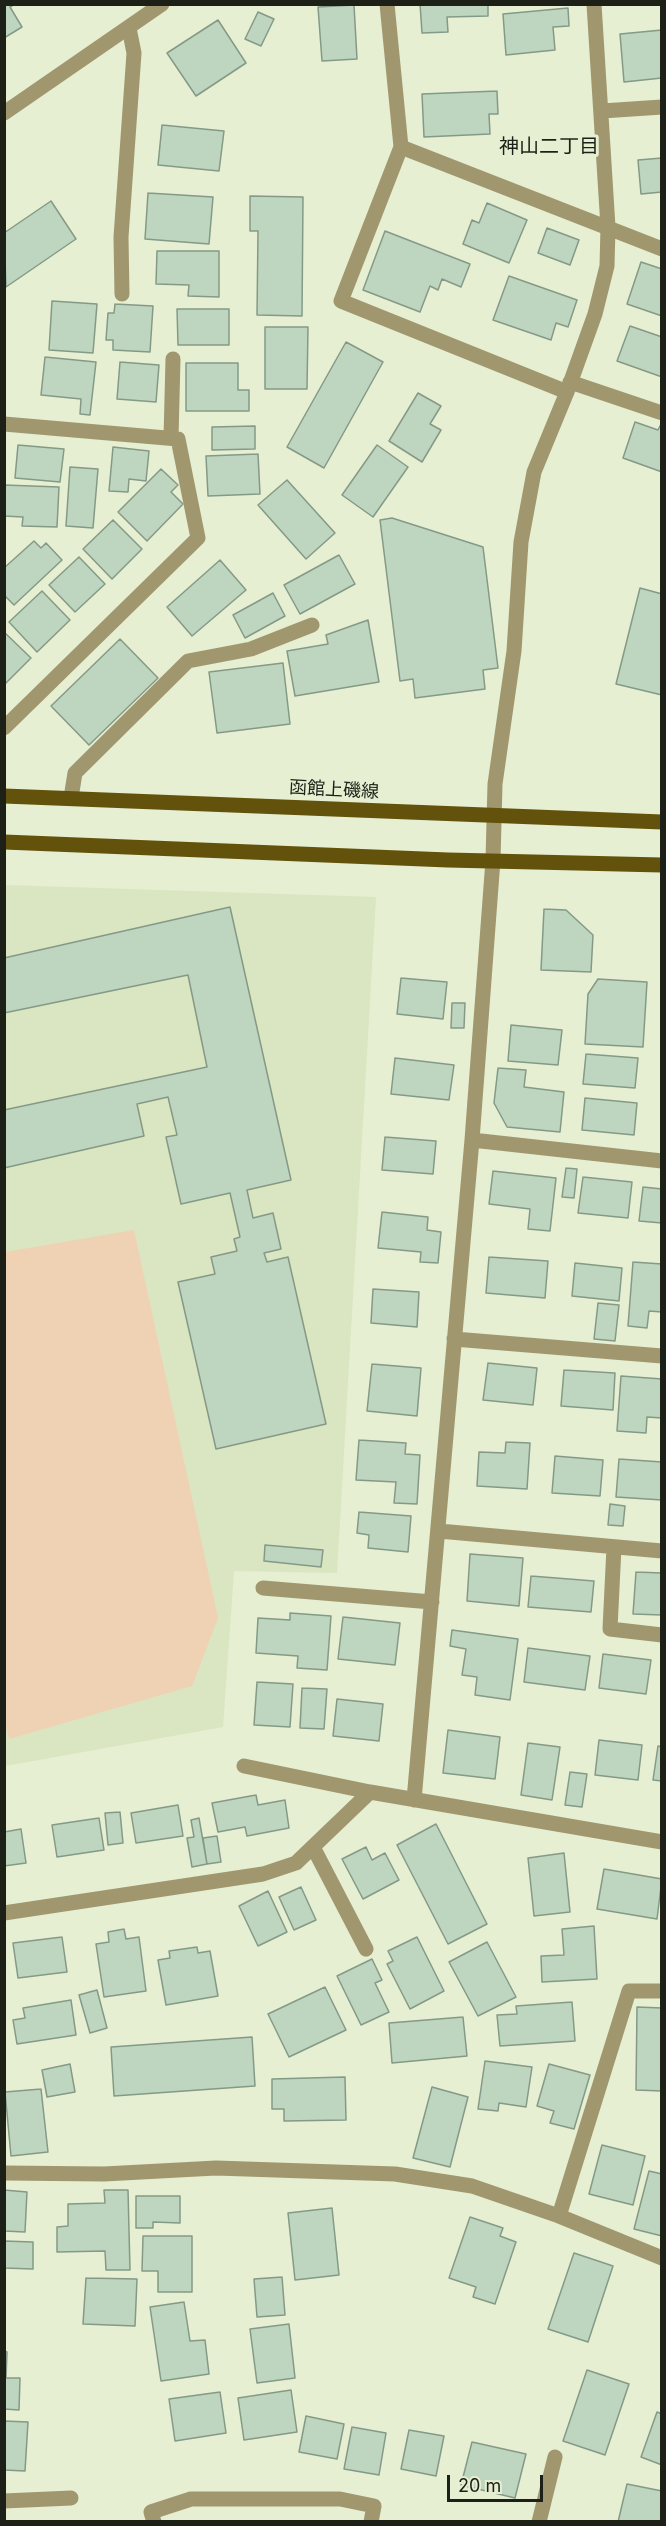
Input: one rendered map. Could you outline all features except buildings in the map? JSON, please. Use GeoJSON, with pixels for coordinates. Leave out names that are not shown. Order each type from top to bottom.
{"type":"FeatureCollection","features":[{"type":"Feature","properties":{"kind":"main road","name":"函館上磯線"},"geometry":{"type":"LineString","coordinates":[[4,796],[662,822]]}},
{"type":"Feature","properties":{"kind":"main road"},"geometry":{"type":"LineString","coordinates":[[4,842],[662,865]]}},
{"type":"Feature","properties":{"kind":"street"},"geometry":{"type":"LineString","coordinates":[[5,111],[129,28],[144,10],[162,4]]}},
{"type":"Feature","properties":{"kind":"street"},"geometry":{"type":"LineString","coordinates":[[387,4],[401,147],[341,301],[569,387],[662,412]]}},
{"type":"Feature","properties":{"kind":"street"},"geometry":{"type":"LineString","coordinates":[[414,1800],[472,1140],[493,860],[495,784],[514,651],[521,542],[534,472],[569,387],[595,314],[607,266],[608,227],[594,4]]}},
{"type":"Feature","properties":{"kind":"street"},"geometry":{"type":"LineString","coordinates":[[122,294],[121,237],[134,53],[129,28]]}},
{"type":"Feature","properties":{"kind":"street"},"geometry":{"type":"LineString","coordinates":[[602,111],[662,107]]}},
{"type":"Feature","properties":{"kind":"street"},"geometry":{"type":"LineString","coordinates":[[401,147],[662,249]]}},
{"type":"Feature","properties":{"kind":"street"},"geometry":{"type":"LineString","coordinates":[[171,438],[173,359]]}},
{"type":"Feature","properties":{"kind":"street"},"geometry":{"type":"LineString","coordinates":[[4,424],[178,439],[198,538],[4,728]]}},
{"type":"Feature","properties":{"kind":"street"},"geometry":{"type":"LineString","coordinates":[[71,798],[75,772],[188,661],[251,649],[312,625]]}},
{"type":"Feature","properties":{"kind":"street"},"geometry":{"type":"LineString","coordinates":[[472,1140],[662,1161]]}},
{"type":"Feature","properties":{"kind":"street"},"geometry":{"type":"LineString","coordinates":[[454,1339],[662,1356]]}},
{"type":"Feature","properties":{"kind":"street"},"geometry":{"type":"LineString","coordinates":[[439,1531],[662,1551]]}},
{"type":"Feature","properties":{"kind":"street"},"geometry":{"type":"LineString","coordinates":[[614,1547],[610,1629],[662,1635]]}},
{"type":"Feature","properties":{"kind":"street"},"geometry":{"type":"LineString","coordinates":[[263,1588],[432,1602]]}},
{"type":"Feature","properties":{"kind":"street"},"geometry":{"type":"LineString","coordinates":[[244,1766],[414,1800],[662,1842]]}},
{"type":"Feature","properties":{"kind":"street"},"geometry":{"type":"LineString","coordinates":[[4,1913],[263,1874],[296,1863],[370,1792]]}},
{"type":"Feature","properties":{"kind":"street"},"geometry":{"type":"LineString","coordinates":[[313,1847],[366,1949]]}},
{"type":"Feature","properties":{"kind":"street"},"geometry":{"type":"LineString","coordinates":[[560,2216],[629,1991],[662,1991]]}},
{"type":"Feature","properties":{"kind":"street"},"geometry":{"type":"LineString","coordinates":[[4,2173],[104,2174],[216,2168],[395,2174],[472,2186],[560,2216],[662,2258]]}},
{"type":"Feature","properties":{"kind":"street"},"geometry":{"type":"LineString","coordinates":[[539,2522],[555,2457]]}},
{"type":"Feature","properties":{"kind":"street"},"geometry":{"type":"LineString","coordinates":[[4,2501],[71,2498]]}},
{"type":"Feature","properties":{"kind":"street"},"geometry":{"type":"LineString","coordinates":[[154,2522],[152,2512],[191,2499],[340,2499],[374,2506],[370,2522]]}},
{"type":"Feature","properties":{"kind":"shaded area"},"geometry":{"type":"Polygon","coordinates":[[[5,885],[376,897],[337,1573],[234,1571],[223,1727],[5,1766],[5,885]]]}},
{"type":"Feature","properties":{"kind":"shaded area"},"geometry":{"type":"Polygon","coordinates":[[[134,1230],[218,1618],[192,1686],[9,1739],[4,1717],[5,1252],[134,1230]]]}},
{"type":"Feature","properties":{"kind":"district","name":"神山二丁目"},"geometry":{"type":"Point","coordinates":[549,147]}}]}
